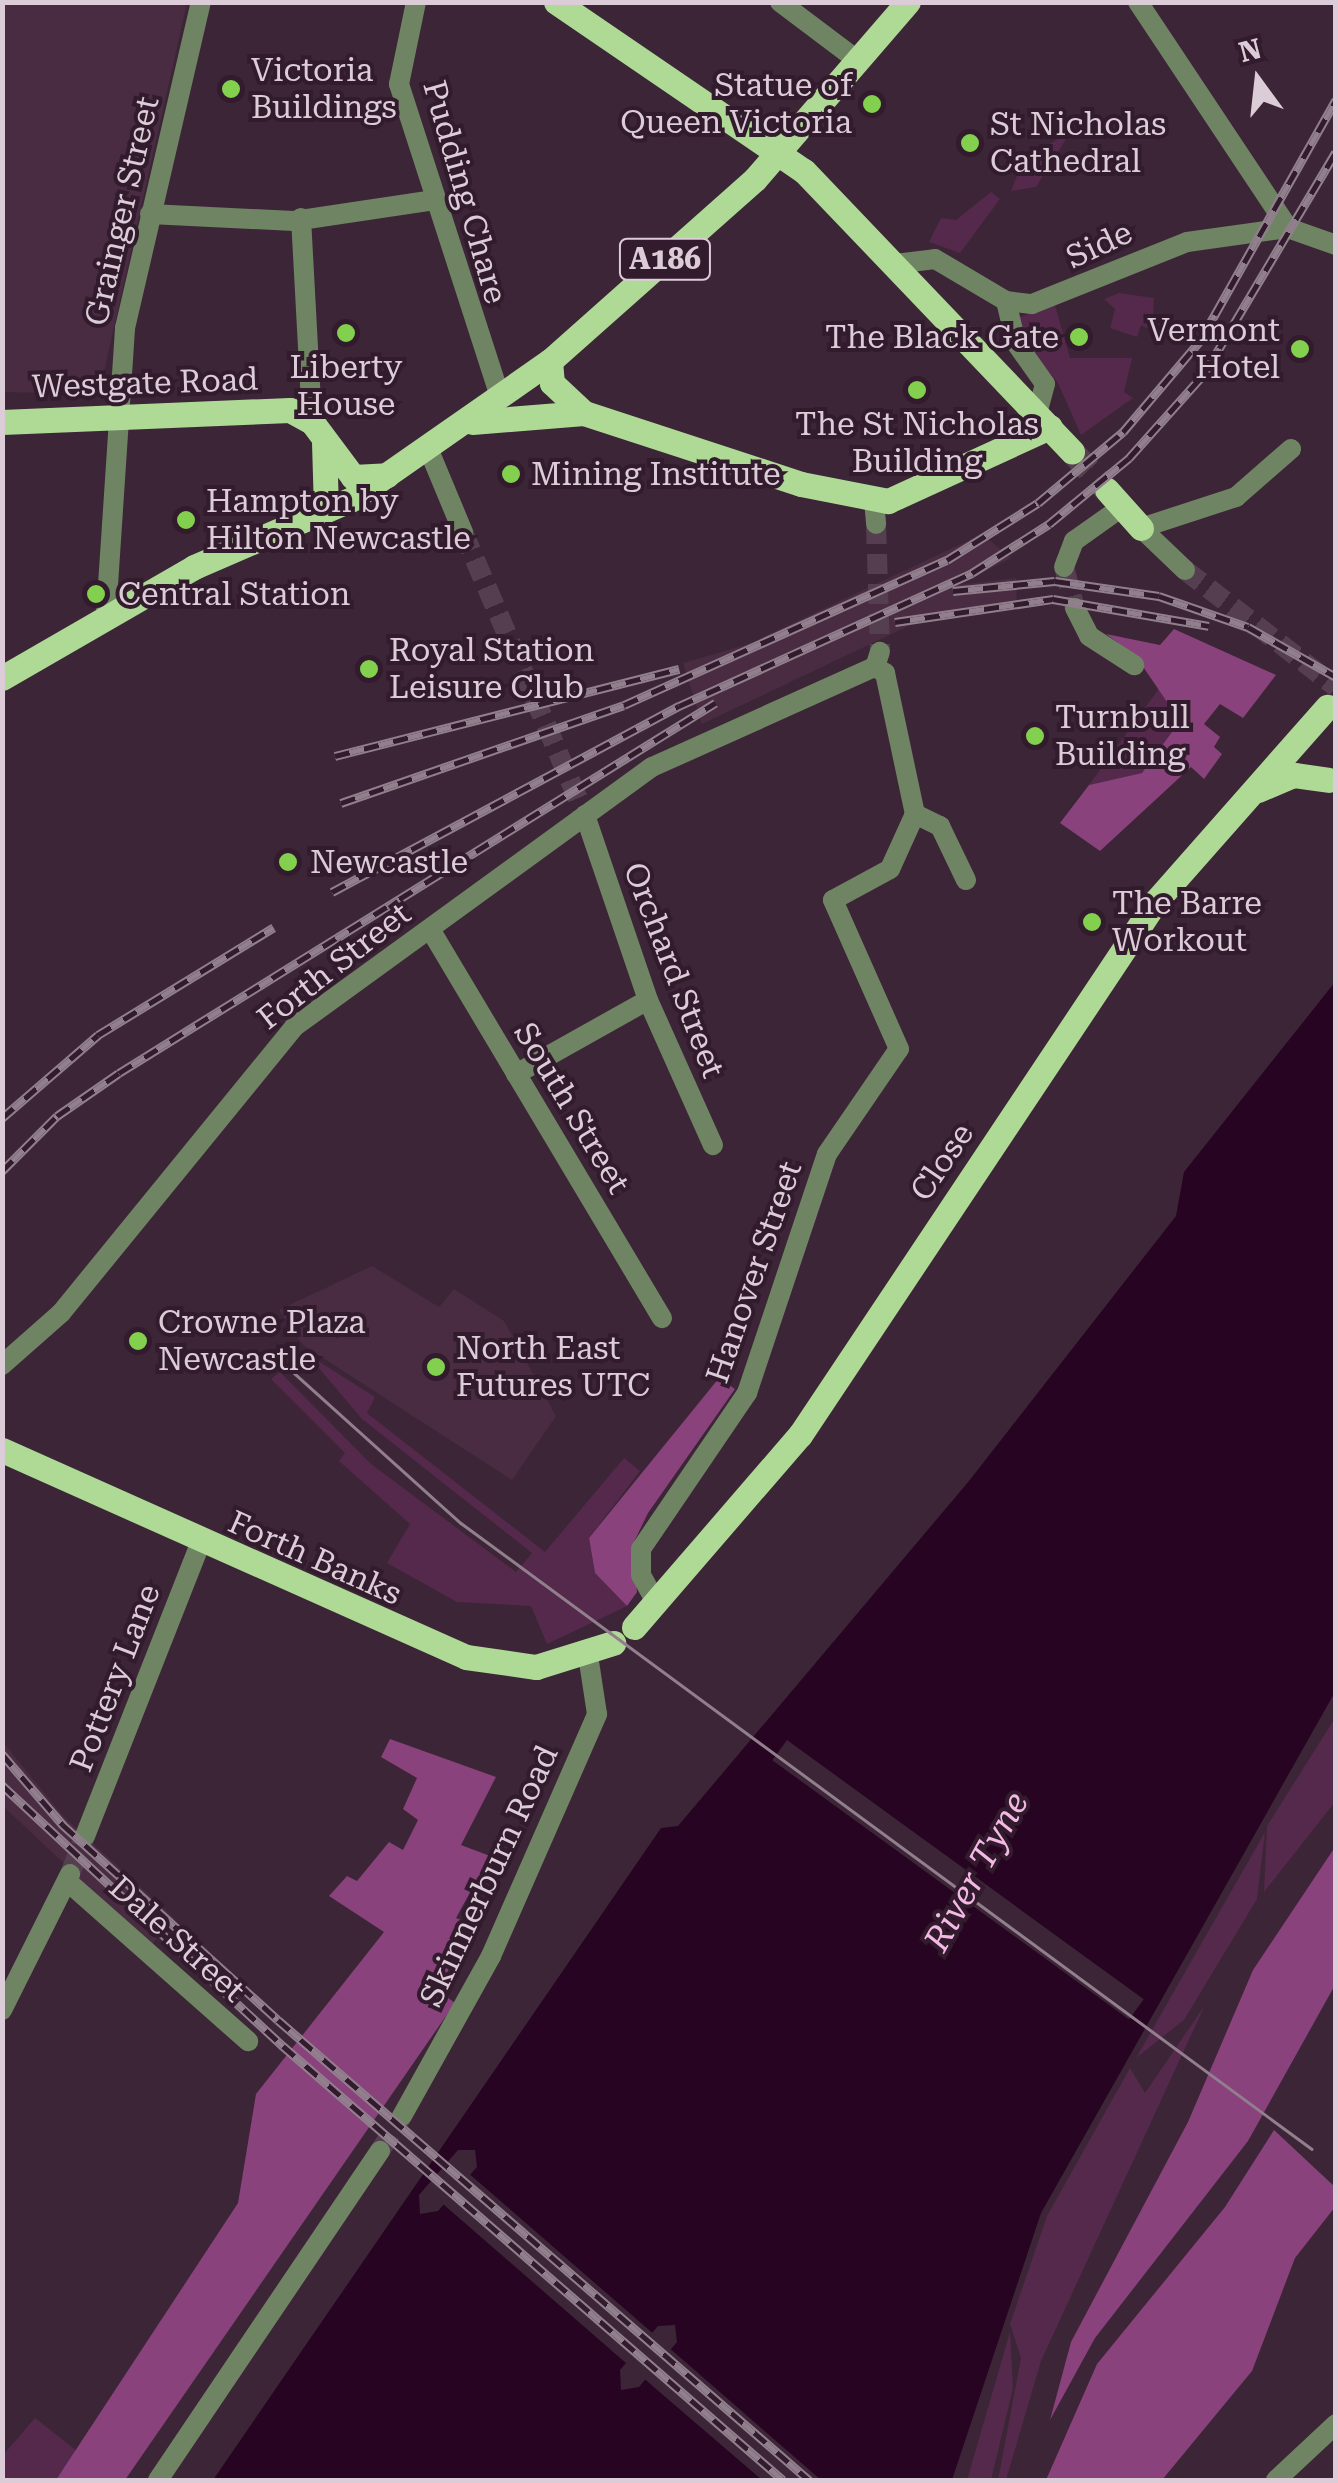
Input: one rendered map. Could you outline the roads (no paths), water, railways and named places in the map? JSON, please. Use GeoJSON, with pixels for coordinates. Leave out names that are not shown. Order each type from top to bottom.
{"type":"FeatureCollection","features":[{"type":"Feature","properties":{"kind":"main road"},"geometry":{"type":"LineString","coordinates":[[556,2],[778,155],[895,264],[1072,451]]}},
{"type":"Feature","properties":{"kind":"main road","name":"A186"},"geometry":{"type":"LineString","coordinates":[[508,388],[550,361],[778,155],[908,2]]}},
{"type":"Feature","properties":{"kind":"main road"},"geometry":{"type":"LineString","coordinates":[[550,361],[552,383],[584,413]]}},
{"type":"Feature","properties":{"kind":"main road"},"geometry":{"type":"LineString","coordinates":[[2,678],[106,615],[326,510],[463,425],[508,388]]}},
{"type":"Feature","properties":{"kind":"main road"},"geometry":{"type":"LineString","coordinates":[[463,425],[510,413],[584,413],[875,512],[1043,420]]}},
{"type":"Feature","properties":{"kind":"main road","name":"Westgate Road"},"geometry":{"type":"LineString","coordinates":[[2,422],[114,416],[308,425]]}},
{"type":"Feature","properties":{"kind":"main road"},"geometry":{"type":"LineString","coordinates":[[308,425],[354,478],[387,475]]}},
{"type":"Feature","properties":{"kind":"main road"},"geometry":{"type":"LineString","coordinates":[[308,425],[326,510]]}},
{"type":"Feature","properties":{"kind":"main road"},"geometry":{"type":"LineString","coordinates":[[1115,498],[1141,528]]}},
{"type":"Feature","properties":{"kind":"main road","name":"Close"},"geometry":{"type":"LineString","coordinates":[[634,1627],[800,1435],[1152,907],[1327,708]]}},
{"type":"Feature","properties":{"kind":"main road"},"geometry":{"type":"LineString","coordinates":[[1302,732],[1304,753],[1332,781]]}},
{"type":"Feature","properties":{"kind":"main road"},"geometry":{"type":"LineString","coordinates":[[1244,803],[1279,777],[1332,781]]}},
{"type":"Feature","properties":{"kind":"main road","name":"Forth Banks"},"geometry":{"type":"LineString","coordinates":[[2,1450],[466,1658],[536,1668],[588,1655],[613,1643]]}},
{"type":"Feature","properties":{"kind":"street","name":"Grainger Street"},"geometry":{"type":"LineString","coordinates":[[106,615],[114,416],[150,214],[201,2]]}},
{"type":"Feature","properties":{"kind":"street","name":"Pudding Chare"},"geometry":{"type":"LineString","coordinates":[[416,2],[399,84],[434,200],[508,388]]}},
{"type":"Feature","properties":{"kind":"street"},"geometry":{"type":"LineString","coordinates":[[780,2],[857,60]]}},
{"type":"Feature","properties":{"kind":"street"},"geometry":{"type":"LineString","coordinates":[[1138,2],[1288,228],[1327,244]]}},
{"type":"Feature","properties":{"kind":"street"},"geometry":{"type":"LineString","coordinates":[[150,214],[301,218],[434,200]]}},
{"type":"Feature","properties":{"kind":"street"},"geometry":{"type":"LineString","coordinates":[[301,218],[308,425]]}},
{"type":"Feature","properties":{"kind":"street","name":"Side"},"geometry":{"type":"LineString","coordinates":[[1012,302],[1059,296],[1170,246],[1288,228]]}},
{"type":"Feature","properties":{"kind":"street"},"geometry":{"type":"LineString","coordinates":[[895,264],[945,263],[1012,302],[1016,343],[1045,384],[1043,420]]}},
{"type":"Feature","properties":{"kind":"street"},"geometry":{"type":"LineString","coordinates":[[428,448],[463,532]]}},
{"type":"Feature","properties":{"kind":"street"},"geometry":{"type":"LineString","coordinates":[[1185,570],[1141,528],[1236,497],[1290,450]]}},
{"type":"Feature","properties":{"kind":"street"},"geometry":{"type":"LineString","coordinates":[[1064,568],[1074,541],[1115,498]]}},
{"type":"Feature","properties":{"kind":"street"},"geometry":{"type":"LineString","coordinates":[[1074,608],[1090,636],[1134,664]]}},
{"type":"Feature","properties":{"kind":"street","name":"Forth Street"},"geometry":{"type":"LineString","coordinates":[[2,1365],[62,1313],[282,1038],[672,754],[878,659],[885,673],[915,814]]}},
{"type":"Feature","properties":{"kind":"street"},"geometry":{"type":"LineString","coordinates":[[915,814],[940,826],[966,880]]}},
{"type":"Feature","properties":{"kind":"street","name":"Hanover Street"},"geometry":{"type":"LineString","coordinates":[[657,1604],[640,1575],[641,1549],[747,1394],[827,1154],[899,1049],[833,900],[890,869],[915,814]]}},
{"type":"Feature","properties":{"kind":"street","name":"Orchard Street"},"geometry":{"type":"LineString","coordinates":[[586,815],[648,1000],[713,1146]]}},
{"type":"Feature","properties":{"kind":"street","name":"South Street"},"geometry":{"type":"LineString","coordinates":[[430,930],[662,1318]]}},
{"type":"Feature","properties":{"kind":"street"},"geometry":{"type":"LineString","coordinates":[[516,1074],[648,1000]]}},
{"type":"Feature","properties":{"kind":"street","name":"Pottery Lane"},"geometry":{"type":"LineString","coordinates":[[85,1836],[201,1542]]}},
{"type":"Feature","properties":{"kind":"street","name":"Skinnerburn Road"},"geometry":{"type":"LineString","coordinates":[[402,2116],[492,1956],[597,1714],[588,1655]]}},
{"type":"Feature","properties":{"kind":"street","name":"Dale Street"},"geometry":{"type":"LineString","coordinates":[[2,2010],[69,1878],[248,2041]]}},
{"type":"Feature","properties":{"kind":"street"},"geometry":{"type":"LineString","coordinates":[[158,2480],[380,2151]]}},
{"type":"Feature","properties":{"kind":"street"},"geometry":{"type":"LineString","coordinates":[[1276,2480],[1336,2424]]}},
{"type":"Feature","properties":{"kind":"water","name":"River Tyne"},"geometry":{"type":"Polygon","coordinates":[[[1335,982],[1335,1692],[1041,2213],[952,2480],[213,2480],[661,1828],[678,1826],[969,1481],[1176,1216],[1184,1172],[1335,982]],[[458,2150],[419,2195],[420,2214],[438,2211],[477,2167],[475,2150],[458,2150]],[[675,2325],[658,2326],[620,2370],[621,2390],[639,2387],[677,2342],[675,2325]]]}},
{"type":"Feature","properties":{"kind":"tunnel"},"geometry":{"type":"LineString","coordinates":[[1072,451],[1107,490]]}},
{"type":"Feature","properties":{"kind":"tunnel"},"geometry":{"type":"LineString","coordinates":[[876,524],[880,652]]}},
{"type":"Feature","properties":{"kind":"tunnel"},"geometry":{"type":"LineString","coordinates":[[463,532],[585,815]]}},
{"type":"Feature","properties":{"kind":"tunnel"},"geometry":{"type":"LineString","coordinates":[[1064,567],[1075,608]]}},
{"type":"Feature","properties":{"kind":"tunnel"},"geometry":{"type":"LineString","coordinates":[[1185,570],[1336,687]]}},
{"type":"Feature","properties":{"kind":"tunnel"},"geometry":{"type":"LineString","coordinates":[[70,1874],[85,1836]]}},
{"type":"Feature","properties":{"kind":"tunnel"},"geometry":{"type":"LineString","coordinates":[[380,2151],[402,2116]]}},
{"type":"Feature","properties":{"kind":"tram line"},"geometry":{"type":"LineString","coordinates":[[283,1363],[461,1523],[1312,2149]]}},
{"type":"Feature","properties":{"kind":"railway"},"geometry":{"type":"LineString","coordinates":[[341,803],[624,705],[947,560],[1038,503],[1123,432],[1200,341],[1336,100]]}},
{"type":"Feature","properties":{"kind":"railway"},"geometry":{"type":"LineString","coordinates":[[332,892],[679,706],[972,573],[1049,524],[1129,458],[1204,374],[1336,152]]}},
{"type":"Feature","properties":{"kind":"railway"},"geometry":{"type":"LineString","coordinates":[[953,591],[1055,581],[1159,596],[1248,627],[1336,677]]}},
{"type":"Feature","properties":{"kind":"railway"},"geometry":{"type":"LineString","coordinates":[[895,622],[1053,599],[1209,626]]}},
{"type":"Feature","properties":{"kind":"railway"},"geometry":{"type":"LineString","coordinates":[[335,756],[679,669]]}},
{"type":"Feature","properties":{"kind":"railway"},"geometry":{"type":"LineString","coordinates":[[2,1171],[57,1116],[119,1073],[715,703]]}},
{"type":"Feature","properties":{"kind":"railway"},"geometry":{"type":"LineString","coordinates":[[2,1118],[98,1035],[274,927]]}},
{"type":"Feature","properties":{"kind":"railway"},"geometry":{"type":"LineString","coordinates":[[2,1754],[63,1825],[278,2020],[809,2480]]}},
{"type":"Feature","properties":{"kind":"railway"},"geometry":{"type":"LineString","coordinates":[[2,1785],[283,2046],[783,2480]]}},
{"type":"Feature","properties":{"kind":"place","name":"Victoria Buildings"},"geometry":{"type":"Point","coordinates":[231,89]}},
{"type":"Feature","properties":{"kind":"place","name":"Statue of Queen Victoria"},"geometry":{"type":"Point","coordinates":[872,104]}},
{"type":"Feature","properties":{"kind":"place","name":"St Nicholas Cathedral"},"geometry":{"type":"Point","coordinates":[970,143]}},
{"type":"Feature","properties":{"kind":"place","name":"Liberty House"},"geometry":{"type":"Point","coordinates":[346,333]}},
{"type":"Feature","properties":{"kind":"place","name":"The Black Gate"},"geometry":{"type":"Point","coordinates":[1079,337]}},
{"type":"Feature","properties":{"kind":"place","name":"Vermont Hotel"},"geometry":{"type":"Point","coordinates":[1300,349]}},
{"type":"Feature","properties":{"kind":"place","name":"The St Nicholas Building"},"geometry":{"type":"Point","coordinates":[917,390]}},
{"type":"Feature","properties":{"kind":"place","name":"Mining Institute"},"geometry":{"type":"Point","coordinates":[511,474]}},
{"type":"Feature","properties":{"kind":"place","name":"Hampton by Hilton Newcastle"},"geometry":{"type":"Point","coordinates":[186,520]}},
{"type":"Feature","properties":{"kind":"place","name":"Central Station"},"geometry":{"type":"Point","coordinates":[96,594]}},
{"type":"Feature","properties":{"kind":"place","name":"Royal Station Leisure Club"},"geometry":{"type":"Point","coordinates":[369,669]}},
{"type":"Feature","properties":{"kind":"place","name":"Turnbull Building"},"geometry":{"type":"Point","coordinates":[1035,736]}},
{"type":"Feature","properties":{"kind":"place","name":"Newcastle"},"geometry":{"type":"Point","coordinates":[288,862]}},
{"type":"Feature","properties":{"kind":"place","name":"The Barre Workout"},"geometry":{"type":"Point","coordinates":[1092,922]}},
{"type":"Feature","properties":{"kind":"place","name":"Crowne Plaza Newcastle"},"geometry":{"type":"Point","coordinates":[138,1341]}},
{"type":"Feature","properties":{"kind":"place","name":"North East Futures UTC"},"geometry":{"type":"Point","coordinates":[436,1367]}}]}
